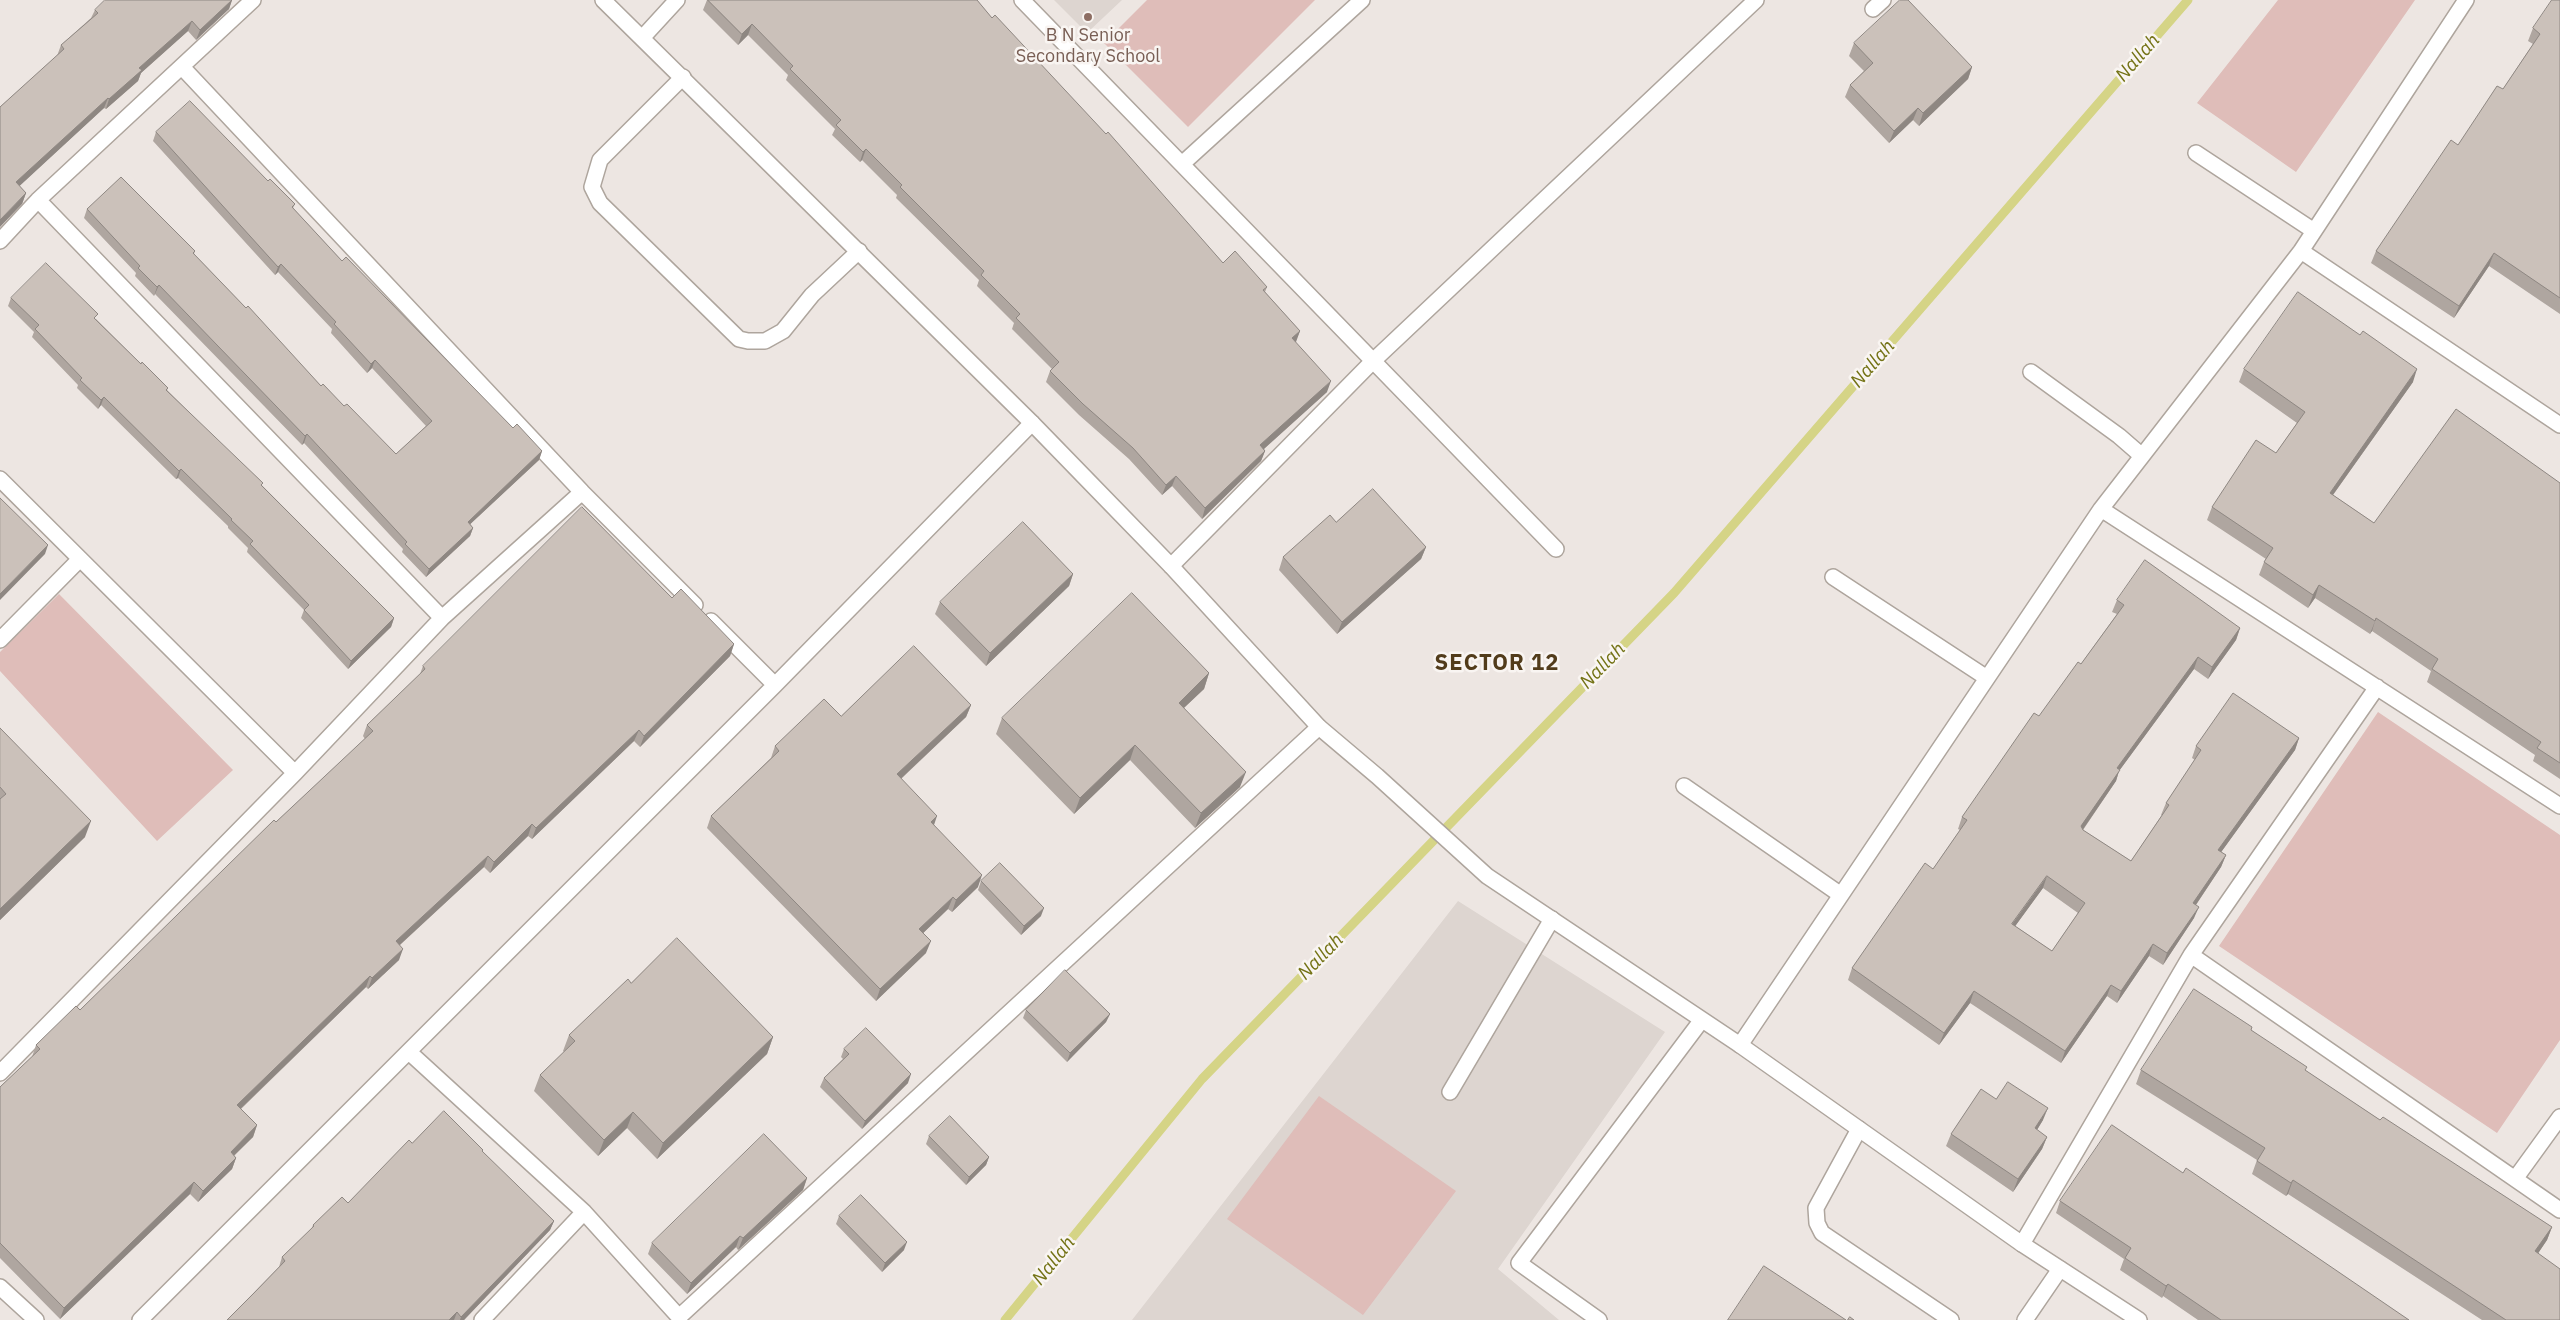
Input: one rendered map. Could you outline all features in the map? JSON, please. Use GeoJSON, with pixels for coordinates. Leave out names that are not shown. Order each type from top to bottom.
{"type":"FeatureCollection","features":[{"type":"Feature","properties":{"kind":"street"},"geometry":{"type":"LineString","coordinates":[[0,240],[38,200],[253,0]]}},
{"type":"Feature","properties":{"kind":"street"},"geometry":{"type":"LineString","coordinates":[[603,0],[1032,423],[1171,566],[1319,727],[1377,776],[1488,876],[1740,1045],[2022,1244],[2139,1320]]}},
{"type":"Feature","properties":{"kind":"street"},"geometry":{"type":"LineString","coordinates":[[643,38],[677,0]]}},
{"type":"Feature","properties":{"kind":"street"},"geometry":{"type":"LineString","coordinates":[[1022,0],[1556,549]]}},
{"type":"Feature","properties":{"kind":"street"},"geometry":{"type":"LineString","coordinates":[[1182,164],[1362,0]]}},
{"type":"Feature","properties":{"kind":"street"},"geometry":{"type":"LineString","coordinates":[[1171,566],[1373,361],[1756,0]]}},
{"type":"Feature","properties":{"kind":"street"},"geometry":{"type":"LineString","coordinates":[[1740,1045],[2101,509],[2301,251],[2466,0]]}},
{"type":"Feature","properties":{"kind":"street"},"geometry":{"type":"LineString","coordinates":[[182,67],[582,492],[776,685]]}},
{"type":"Feature","properties":{"kind":"street"},"geometry":{"type":"LineString","coordinates":[[683,78],[600,160],[592,187],[600,203],[739,339],[748,341],[765,340],[783,330],[812,295],[859,251]]}},
{"type":"Feature","properties":{"kind":"street"},"geometry":{"type":"LineString","coordinates":[[2196,153],[2314,231]]}},
{"type":"Feature","properties":{"kind":"street"},"geometry":{"type":"LineString","coordinates":[[38,200],[442,618]]}},
{"type":"Feature","properties":{"kind":"street"},"geometry":{"type":"LineString","coordinates":[[2301,251],[2560,425]]}},
{"type":"Feature","properties":{"kind":"street"},"geometry":{"type":"LineString","coordinates":[[2030,372],[2119,436],[2142,456]]}},
{"type":"Feature","properties":{"kind":"street"},"geometry":{"type":"LineString","coordinates":[[140,1320],[776,685],[1032,423]]}},
{"type":"Feature","properties":{"kind":"street"},"geometry":{"type":"LineString","coordinates":[[0,479],[295,773]]}},
{"type":"Feature","properties":{"kind":"street"},"geometry":{"type":"LineString","coordinates":[[0,1073],[295,773],[442,618],[582,492]]}},
{"type":"Feature","properties":{"kind":"street"},"geometry":{"type":"LineString","coordinates":[[2101,509],[2560,806]]}},
{"type":"Feature","properties":{"kind":"street"},"geometry":{"type":"LineString","coordinates":[[0,640],[80,559]]}},
{"type":"Feature","properties":{"kind":"street"},"geometry":{"type":"LineString","coordinates":[[1833,577],[1987,678]]}},
{"type":"Feature","properties":{"kind":"street"},"geometry":{"type":"LineString","coordinates":[[2022,1244],[2191,955],[2377,687]]}},
{"type":"Feature","properties":{"kind":"street"},"geometry":{"type":"LineString","coordinates":[[409,1052],[584,1212],[679,1318],[1319,727]]}},
{"type":"Feature","properties":{"kind":"street"},"geometry":{"type":"LineString","coordinates":[[1684,786],[1841,895]]}},
{"type":"Feature","properties":{"kind":"street"},"geometry":{"type":"LineString","coordinates":[[1450,1092],[1552,919]]}},
{"type":"Feature","properties":{"kind":"street"},"geometry":{"type":"LineString","coordinates":[[2191,955],[2560,1210]]}},
{"type":"Feature","properties":{"kind":"street"},"geometry":{"type":"LineString","coordinates":[[1599,1320],[1519,1263],[1701,1020]]}},
{"type":"Feature","properties":{"kind":"street"},"geometry":{"type":"LineString","coordinates":[[2515,1179],[2560,1116]]}},
{"type":"Feature","properties":{"kind":"street"},"geometry":{"type":"LineString","coordinates":[[1859,1129],[1816,1208],[1817,1223],[1822,1233],[1951,1320]]}},
{"type":"Feature","properties":{"kind":"street"},"geometry":{"type":"LineString","coordinates":[[482,1320],[584,1212]]}},
{"type":"Feature","properties":{"kind":"street"},"geometry":{"type":"LineString","coordinates":[[2025,1320],[2060,1269]]}},
{"type":"Feature","properties":{"kind":"street"},"geometry":{"type":"LineString","coordinates":[[0,1288],[36,1320]]}},
{"type":"Feature","properties":{"kind":"shaded area","name":"B N Senior Secondary School"},"geometry":{"type":"Polygon","coordinates":[[[1054,0],[1122,0],[1087,33],[1054,0]]]}},
{"type":"Feature","properties":{"kind":"shaded area"},"geometry":{"type":"Polygon","coordinates":[[[1147,0],[1315,0],[1188,127],[1104,43],[1147,0]]]}},
{"type":"Feature","properties":{"kind":"shaded area"},"geometry":{"type":"Polygon","coordinates":[[[2278,0],[2415,0],[2296,172],[2197,103],[2278,0]]]}},
{"type":"Feature","properties":{"kind":"shaded area"},"geometry":{"type":"Polygon","coordinates":[[[59,594],[233,770],[157,841],[0,671],[0,652],[59,594]]]}},
{"type":"Feature","properties":{"kind":"shaded area"},"geometry":{"type":"Polygon","coordinates":[[[2378,712],[2560,835],[2560,1040],[2497,1133],[2219,946],[2378,712]]]}},
{"type":"Feature","properties":{"kind":"shaded area"},"geometry":{"type":"Polygon","coordinates":[[[1458,901],[1665,1032],[1498,1269],[1559,1320],[1132,1320],[1458,901]]]}},
{"type":"Feature","properties":{"kind":"shaded area"},"geometry":{"type":"Polygon","coordinates":[[[1319,1096],[1456,1191],[1363,1315],[1227,1219],[1319,1096]]]}},
{"type":"Feature","properties":{"kind":"building"},"geometry":{"type":"Polygon","coordinates":[[[105,0],[232,0],[200,30],[192,21],[139,68],[142,70],[108,98],[16,182],[26,193],[0,220],[0,107],[64,49],[61,45],[98,13],[95,10],[105,0]]]}},
{"type":"Feature","properties":{"kind":"building"},"geometry":{"type":"Polygon","coordinates":[[[708,0],[977,0],[992,18],[995,15],[1106,134],[1108,132],[1223,263],[1235,251],[1267,287],[1263,290],[1300,331],[1292,338],[1331,381],[1260,445],[1265,451],[1205,508],[1176,476],[1166,485],[1133,448],[1083,404],[1050,371],[1059,362],[1016,318],[1020,314],[981,275],[984,271],[900,187],[902,185],[866,149],[863,152],[836,125],[841,120],[790,69],[793,66],[752,24],[742,34],[708,0]]]}},
{"type":"Feature","properties":{"kind":"building"},"geometry":{"type":"Polygon","coordinates":[[[1900,0],[1908,0],[1972,67],[1923,113],[1918,108],[1894,131],[1850,85],[1873,63],[1854,43],[1900,0]]]}},
{"type":"Feature","properties":{"kind":"building"},"geometry":{"type":"Polygon","coordinates":[[[2552,0],[2560,0],[2560,298],[2494,253],[2459,306],[2376,251],[2451,140],[2458,145],[2497,86],[2503,89],[2540,34],[2533,28],[2552,0]]]}},
{"type":"Feature","properties":{"kind":"building"},"geometry":{"type":"Polygon","coordinates":[[[190,101],[268,181],[270,179],[295,204],[292,207],[342,261],[346,257],[513,428],[517,424],[542,451],[468,522],[473,528],[429,569],[405,544],[407,542],[307,434],[305,436],[159,285],[157,287],[138,268],[140,266],[87,209],[121,177],[195,251],[193,253],[246,308],[248,306],[321,386],[323,384],[344,406],[347,404],[396,454],[432,421],[375,360],[371,364],[334,324],[336,322],[281,264],[278,267],[156,132],[190,101]]]}},
{"type":"Feature","properties":{"kind":"building"},"geometry":{"type":"Polygon","coordinates":[[[46,263],[98,314],[94,318],[141,364],[142,362],[168,388],[166,390],[263,483],[261,485],[394,618],[351,661],[304,610],[309,605],[250,544],[253,541],[181,469],[179,471],[104,397],[101,400],[80,380],[82,378],[35,329],[39,325],[11,298],[46,263]]]}},
{"type":"Feature","properties":{"kind":"building"},"geometry":{"type":"Polygon","coordinates":[[[2298,292],[2360,335],[2363,331],[2417,369],[2330,493],[2374,523],[2456,409],[2560,483],[2560,763],[2537,748],[2541,742],[2432,669],[2438,659],[2376,618],[2375,621],[2319,585],[2313,595],[2264,562],[2273,548],[2212,507],[2256,440],[2276,453],[2305,412],[2244,369],[2298,292]]]}},
{"type":"Feature","properties":{"kind":"building"},"geometry":{"type":"Polygon","coordinates":[[[1373,489],[1426,547],[1342,622],[1283,557],[1330,515],[1336,522],[1373,489]]]}},
{"type":"Feature","properties":{"kind":"building"},"geometry":{"type":"Polygon","coordinates":[[[0,498],[48,545],[0,594],[0,498]]]}},
{"type":"Feature","properties":{"kind":"building"},"geometry":{"type":"Polygon","coordinates":[[[582,507],[672,598],[681,589],[734,644],[644,736],[639,730],[536,828],[532,824],[494,862],[488,856],[396,941],[403,949],[372,978],[370,976],[237,1105],[257,1125],[231,1152],[236,1158],[203,1191],[194,1182],[64,1308],[0,1243],[0,1087],[40,1049],[36,1045],[76,1006],[80,1010],[274,820],[276,822],[373,731],[367,725],[425,669],[423,666],[582,507]]]}},
{"type":"Feature","properties":{"kind":"building"},"geometry":{"type":"Polygon","coordinates":[[[1023,522],[1073,574],[990,653],[940,602],[1023,522]]]}},
{"type":"Feature","properties":{"kind":"building"},"geometry":{"type":"Polygon","coordinates":[[[2145,560],[2240,628],[2212,667],[2198,657],[2117,768],[2120,770],[2081,826],[2083,830],[2131,861],[2169,805],[2166,803],[2201,750],[2196,746],[2233,693],[2299,738],[2218,850],[2226,855],[2193,903],[2199,907],[2167,953],[2153,944],[2121,991],[2111,985],[2065,1051],[1974,991],[1944,1033],[1852,968],[1925,863],[1933,869],[1967,820],[1962,817],[2034,713],[2039,716],[2078,662],[2081,664],[2124,605],[2117,600],[2145,560]],[[2047,876],[2012,924],[2052,951],[2085,903],[2047,876]]]}},
{"type":"Feature","properties":{"kind":"building"},"geometry":{"type":"Polygon","coordinates":[[[1132,593],[1209,673],[1179,703],[1246,772],[1201,813],[1135,745],[1080,798],[1002,718],[1132,593]]]}},
{"type":"Feature","properties":{"kind":"building"},"geometry":{"type":"Polygon","coordinates":[[[914,646],[971,705],[897,774],[937,816],[931,822],[982,875],[956,900],[953,897],[919,929],[931,941],[880,989],[711,816],[779,751],[775,746],[824,699],[841,716],[914,646]]]}},
{"type":"Feature","properties":{"kind":"building"},"geometry":{"type":"Polygon","coordinates":[[[0,728],[91,821],[0,909],[0,799],[6,794],[0,787],[0,728]]]}},
{"type":"Feature","properties":{"kind":"building"},"geometry":{"type":"Polygon","coordinates":[[[1000,863],[1044,908],[1024,926],[981,881],[1000,863]]]}},
{"type":"Feature","properties":{"kind":"building"},"geometry":{"type":"Polygon","coordinates":[[[677,938],[773,1037],[663,1143],[633,1112],[604,1140],[540,1075],[575,1041],[569,1035],[628,979],[631,983],[677,938]]]}},
{"type":"Feature","properties":{"kind":"building"},"geometry":{"type":"Polygon","coordinates":[[[1065,970],[1110,1014],[1070,1053],[1026,1010],[1065,970]]]}},
{"type":"Feature","properties":{"kind":"building"},"geometry":{"type":"Polygon","coordinates":[[[2194,989],[2252,1027],[2251,1030],[2307,1067],[2305,1070],[2380,1120],[2383,1117],[2552,1227],[2535,1251],[2560,1269],[2560,1320],[2506,1320],[2293,1180],[2291,1183],[2257,1161],[2265,1148],[2141,1070],[2194,989]]]}},
{"type":"Feature","properties":{"kind":"building"},"geometry":{"type":"Polygon","coordinates":[[[866,1028],[911,1074],[865,1121],[824,1078],[849,1054],[844,1049],[866,1028]]]}},
{"type":"Feature","properties":{"kind":"building"},"geometry":{"type":"Polygon","coordinates":[[[2008,1082],[2048,1108],[2035,1128],[2047,1137],[2018,1179],[1951,1134],[1981,1089],[1996,1099],[2008,1082]]]}},
{"type":"Feature","properties":{"kind":"building"},"geometry":{"type":"Polygon","coordinates":[[[444,1111],[554,1221],[461,1317],[457,1312],[449,1320],[227,1320],[285,1261],[282,1257],[342,1197],[348,1203],[409,1140],[412,1143],[444,1111]]]}},
{"type":"Feature","properties":{"kind":"building"},"geometry":{"type":"Polygon","coordinates":[[[950,1116],[989,1157],[969,1177],[929,1136],[950,1116]]]}},
{"type":"Feature","properties":{"kind":"building"},"geometry":{"type":"Polygon","coordinates":[[[2112,1125],[2183,1173],[2186,1168],[2409,1320],[2221,1320],[2168,1284],[2166,1286],[2125,1258],[2131,1248],[2060,1201],[2112,1125]]]}},
{"type":"Feature","properties":{"kind":"building"},"geometry":{"type":"Polygon","coordinates":[[[764,1134],[807,1178],[743,1238],[740,1236],[691,1283],[652,1243],[764,1134]]]}},
{"type":"Feature","properties":{"kind":"building"},"geometry":{"type":"Polygon","coordinates":[[[861,1195],[907,1242],[885,1263],[839,1216],[861,1195]]]}},
{"type":"Feature","properties":{"kind":"building"},"geometry":{"type":"Polygon","coordinates":[[[1764,1266],[1846,1320],[1728,1320],[1764,1266]]]}},
{"type":"Feature","properties":{"kind":"waterway","name":"Nallah"},"geometry":{"type":"LineString","coordinates":[[1005,1320],[1202,1079],[1674,593],[2188,0]]}},
{"type":"Feature","properties":{"kind":"place","name":"B N Senior Secondary School"},"geometry":{"type":"Point","coordinates":[1088,17]}},
{"type":"Feature","properties":{"kind":"district","name":"SECTOR 12"},"geometry":{"type":"Point","coordinates":[1497,664]}}]}
